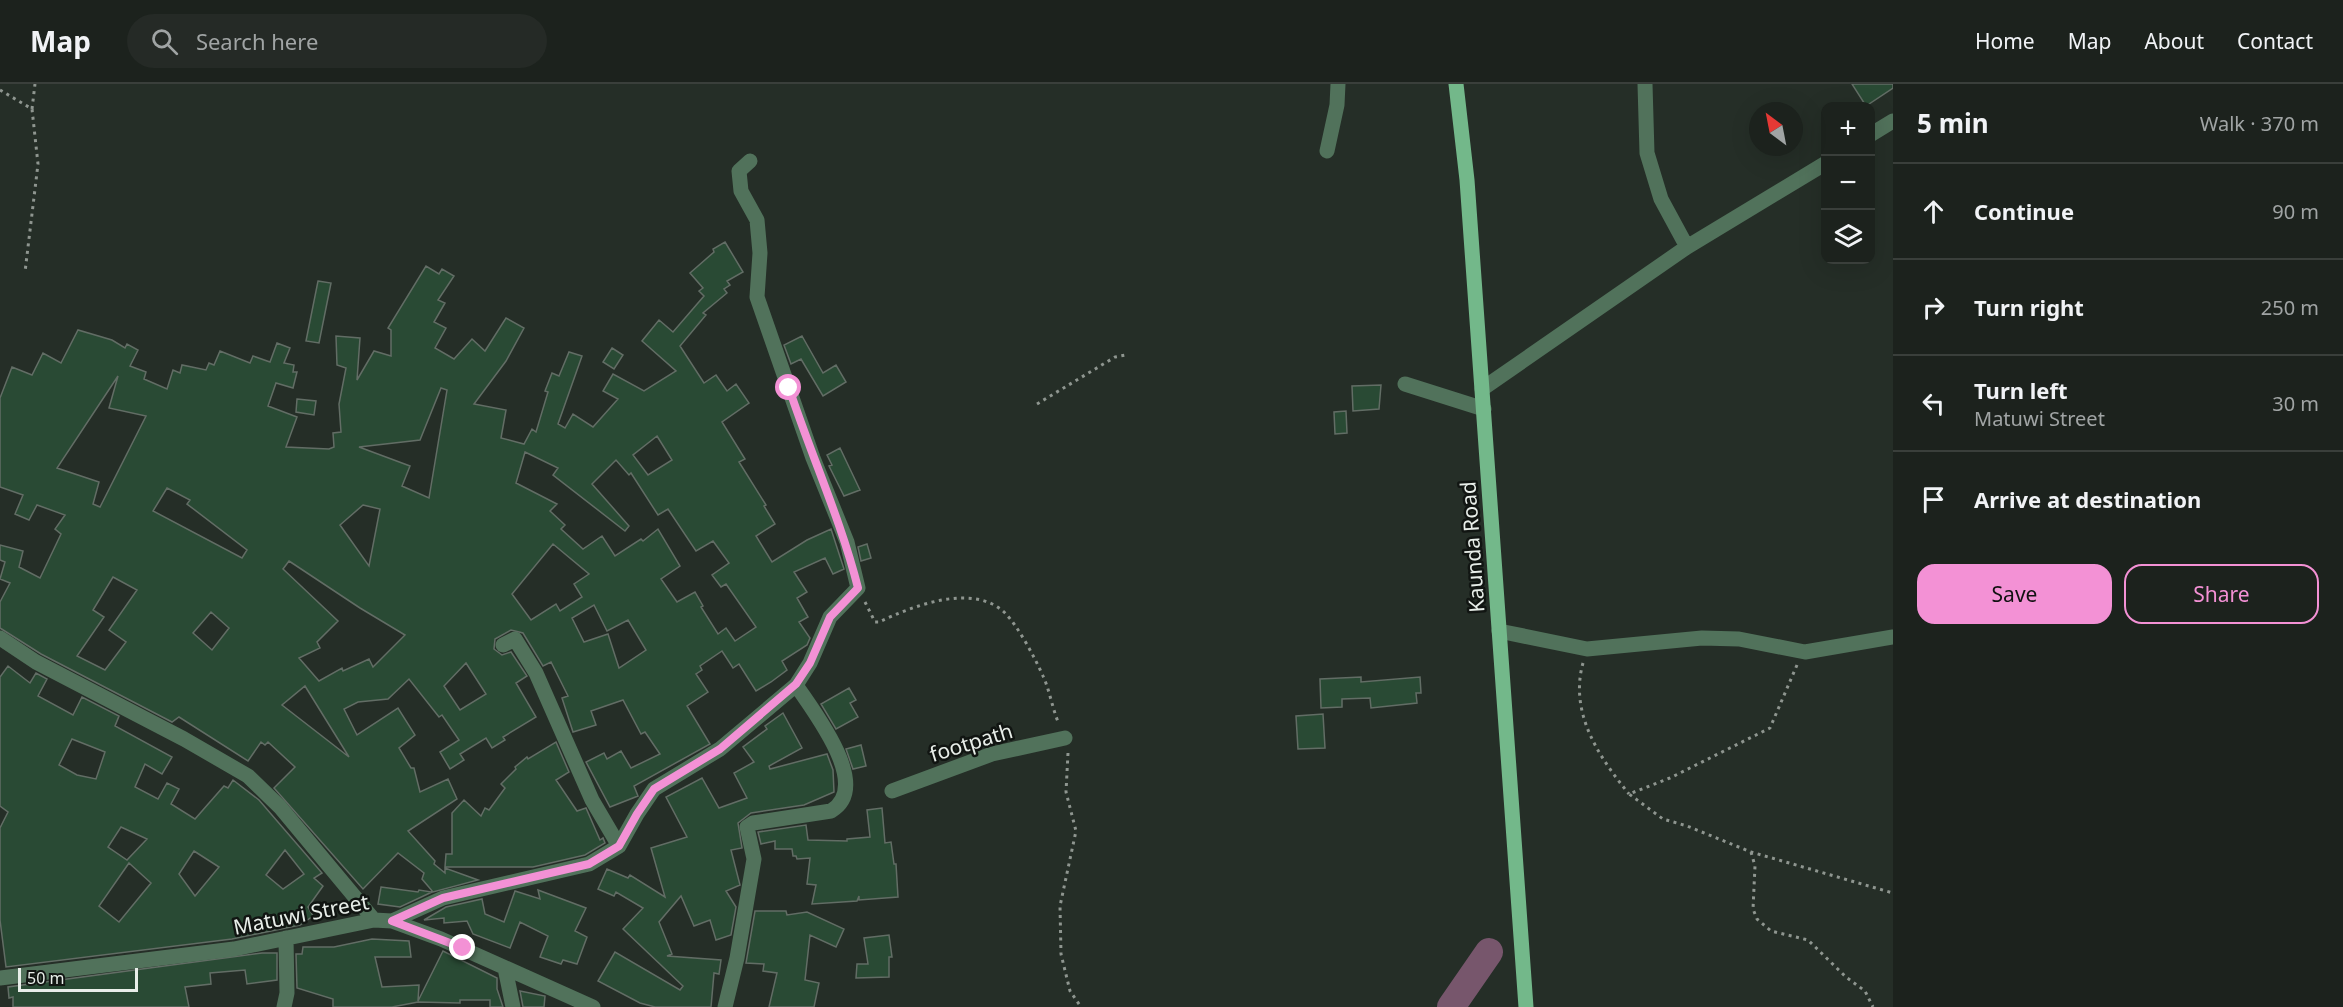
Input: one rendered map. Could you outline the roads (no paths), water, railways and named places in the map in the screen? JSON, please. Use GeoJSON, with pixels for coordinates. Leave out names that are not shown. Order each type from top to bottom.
{"type":"FeatureCollection","features":[{"type":"Feature","properties":{"kind":"main road","name":"Kaunda Road"},"geometry":{"type":"LineString","coordinates":[[1456,84],[1467,180],[1516,893],[1526,1005]]}},
{"type":"Feature","properties":{"kind":"street"},"geometry":{"type":"LineString","coordinates":[[1327,151],[1337,105],[1338,84]]}},
{"type":"Feature","properties":{"kind":"street"},"geometry":{"type":"LineString","coordinates":[[1645,84],[1647,153],[1661,199],[1687,247]]}},
{"type":"Feature","properties":{"kind":"street"},"geometry":{"type":"LineString","coordinates":[[1875,132],[1893,121]]}},
{"type":"Feature","properties":{"kind":"street"},"geometry":{"type":"LineString","coordinates":[[392,921],[443,898],[589,864],[619,846],[654,789],[720,749],[796,684],[810,663],[830,617],[858,588],[847,542],[813,458],[757,297],[760,253],[757,220],[741,191],[739,171],[750,161]]}},
{"type":"Feature","properties":{"kind":"street"},"geometry":{"type":"LineString","coordinates":[[1482,389],[1687,247],[1821,166]]}},
{"type":"Feature","properties":{"kind":"street"},"geometry":{"type":"LineString","coordinates":[[1405,384],[1484,409]]}},
{"type":"Feature","properties":{"kind":"street"},"geometry":{"type":"LineString","coordinates":[[1498,631],[1587,649],[1702,638],[1739,639],[1805,652],[1893,637]]}},
{"type":"Feature","properties":{"kind":"street"},"geometry":{"type":"LineString","coordinates":[[0,638],[36,662],[184,739],[248,776],[280,807],[374,920]]}},
{"type":"Feature","properties":{"kind":"street"},"geometry":{"type":"LineString","coordinates":[[503,645],[515,639],[536,673],[592,801],[619,846]]}},
{"type":"Feature","properties":{"kind":"street"},"geometry":{"type":"LineString","coordinates":[[725,1007],[737,958],[754,859],[747,827],[831,811],[838,806],[846,790],[843,769],[831,738],[796,684]]}},
{"type":"Feature","properties":{"kind":"street","name":"footpath"},"geometry":{"type":"LineString","coordinates":[[892,791],[992,754],[1065,738]]}},
{"type":"Feature","properties":{"kind":"street","name":"Matuwi Street"},"geometry":{"type":"LineString","coordinates":[[0,978],[234,949],[374,920],[392,921],[463,948],[593,1007]]}},
{"type":"Feature","properties":{"kind":"street"},"geometry":{"type":"LineString","coordinates":[[284,1007],[287,993],[286,938]]}},
{"type":"Feature","properties":{"kind":"street"},"geometry":{"type":"LineString","coordinates":[[505,968],[513,1007]]}},
{"type":"Feature","properties":{"kind":"waterway"},"geometry":{"type":"LineString","coordinates":[[1451,1007],[1489,952]]}}]}
